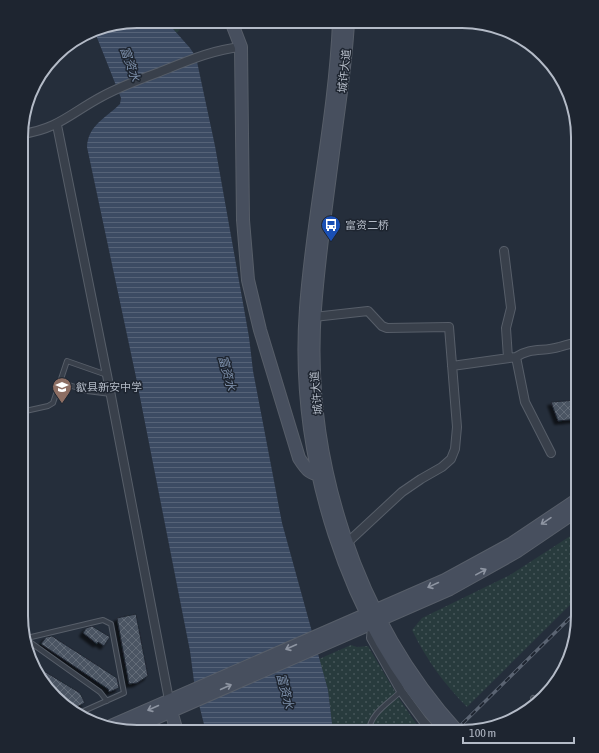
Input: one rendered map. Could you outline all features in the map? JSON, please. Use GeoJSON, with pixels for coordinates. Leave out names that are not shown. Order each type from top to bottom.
{"type":"FeatureCollection","features":[{"type":"Feature","properties":{"kind":"main road"},"geometry":{"type":"LineString","coordinates":[[234,28],[241,47],[243,220],[250,291],[260,330],[299,458],[308,472],[323,474]]}},
{"type":"Feature","properties":{"kind":"main road","name":"城许大道"},"geometry":{"type":"LineString","coordinates":[[339,28],[334,86],[307,292],[305,327],[307,399],[311,438],[375,617],[408,683],[441,725]]}},
{"type":"Feature","properties":{"kind":"main road","name":"城许大道"},"geometry":{"type":"LineString","coordinates":[[347,28],[343,80],[314,317],[315,390],[323,474],[333,530],[352,578],[375,617],[419,683],[452,725]]}},
{"type":"Feature","properties":{"kind":"main road"},"geometry":{"type":"LineString","coordinates":[[375,617],[490,556],[533,530],[571,503]]}},
{"type":"Feature","properties":{"kind":"main road"},"geometry":{"type":"LineString","coordinates":[[137,725],[189,697],[329,636],[450,589],[539,538],[571,515]]}},
{"type":"Feature","properties":{"kind":"main road"},"geometry":{"type":"LineString","coordinates":[[118,723],[170,706]]}},
{"type":"Feature","properties":{"kind":"main road"},"geometry":{"type":"LineString","coordinates":[[170,706],[174,725]]}},
{"type":"Feature","properties":{"kind":"street"},"geometry":{"type":"LineString","coordinates":[[28,133],[57,125],[115,89],[197,56],[224,49],[241,47]]}},
{"type":"Feature","properties":{"kind":"street"},"geometry":{"type":"LineString","coordinates":[[57,125],[111,394],[170,706]]}},
{"type":"Feature","properties":{"kind":"street"},"geometry":{"type":"LineString","coordinates":[[504,251],[511,308],[506,328],[512,358],[524,402],[552,453]]}},
{"type":"Feature","properties":{"kind":"street"},"geometry":{"type":"LineString","coordinates":[[314,317],[368,311],[382,326],[387,328],[449,327],[457,427],[455,449],[451,459],[442,467],[421,478],[402,492],[348,543]]}},
{"type":"Feature","properties":{"kind":"street"},"geometry":{"type":"LineString","coordinates":[[452,366],[512,358],[524,351],[559,347],[571,343]]}},
{"type":"Feature","properties":{"kind":"street"},"geometry":{"type":"LineString","coordinates":[[375,617],[371,638],[402,691],[426,725]]}},
{"type":"Feature","properties":{"kind":"lane"},"geometry":{"type":"LineString","coordinates":[[28,410],[48,406],[53,403],[67,361],[107,375]]}},
{"type":"Feature","properties":{"kind":"lane"},"geometry":{"type":"LineString","coordinates":[[60,382],[87,391],[111,394]]}},
{"type":"Feature","properties":{"kind":"lane"},"geometry":{"type":"LineString","coordinates":[[31,638],[103,620],[109,622],[112,626],[124,693],[84,711]]}},
{"type":"Feature","properties":{"kind":"lane"},"geometry":{"type":"LineString","coordinates":[[31,642],[100,692],[107,701]]}},
{"type":"Feature","properties":{"kind":"lane"},"geometry":{"type":"LineString","coordinates":[[369,725],[373,718],[402,691]]}},
{"type":"Feature","properties":{"kind":"green space"},"geometry":{"type":"Polygon","coordinates":[[[172,28],[181,28],[177,33],[172,28]]]}},
{"type":"Feature","properties":{"kind":"green space"},"geometry":{"type":"Polygon","coordinates":[[[571,536],[571,604],[467,707],[436,671],[412,630],[422,618],[510,575],[571,536]]]}},
{"type":"Feature","properties":{"kind":"green space"},"geometry":{"type":"Polygon","coordinates":[[[351,645],[357,647],[368,646],[400,700],[417,725],[332,725],[328,690],[319,659],[351,645]]]}},
{"type":"Feature","properties":{"kind":"water","name":"富资水"},"geometry":{"type":"Polygon","coordinates":[[[129,28],[172,28],[196,57],[215,146],[249,337],[253,371],[282,523],[328,690],[332,725],[204,725],[195,689],[190,651],[136,377],[87,147],[88,139],[94,127],[120,104],[121,98],[96,36],[115,30],[129,28]]]}},
{"type":"Feature","properties":{"kind":"building"},"geometry":{"type":"Polygon","coordinates":[[[571,401],[571,420],[558,421],[551,402],[571,401]]]}},
{"type":"Feature","properties":{"kind":"building"},"geometry":{"type":"Polygon","coordinates":[[[136,614],[148,676],[137,683],[129,684],[117,618],[136,614]]]}},
{"type":"Feature","properties":{"kind":"building"},"geometry":{"type":"Polygon","coordinates":[[[92,626],[110,637],[104,646],[98,642],[97,644],[83,633],[86,628],[92,626]]]}},
{"type":"Feature","properties":{"kind":"building"},"geometry":{"type":"Polygon","coordinates":[[[52,636],[117,678],[119,688],[109,692],[108,689],[41,644],[46,637],[52,636]]]}},
{"type":"Feature","properties":{"kind":"building"},"geometry":{"type":"Polygon","coordinates":[[[43,670],[80,693],[85,703],[76,707],[50,683],[43,670]]]}},
{"type":"Feature","properties":{"kind":"railway"},"geometry":{"type":"LineString","coordinates":[[461,725],[571,617]]}},
{"type":"Feature","properties":{"kind":"place","name":"富资二桥"},"geometry":{"type":"Point","coordinates":[331,242]}},
{"type":"Feature","properties":{"kind":"place","name":"歙县新安中学"},"geometry":{"type":"Point","coordinates":[62,404]}}]}
